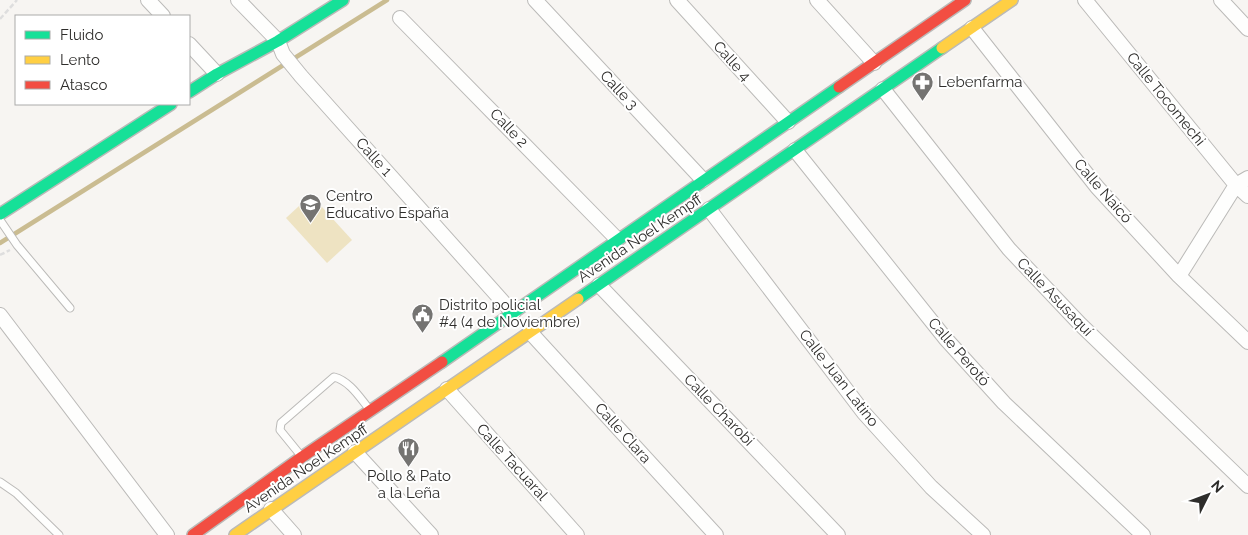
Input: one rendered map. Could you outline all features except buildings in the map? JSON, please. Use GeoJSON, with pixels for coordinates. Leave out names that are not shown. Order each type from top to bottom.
{"type":"FeatureCollection","features":[{"type":"Feature","properties":{"kind":"main road"},"geometry":{"type":"LineString","coordinates":[[190,91],[217,74],[278,41],[343,0]]}},
{"type":"Feature","properties":{"kind":"main road"},"geometry":{"type":"LineString","coordinates":[[991,14],[1001,0]]}},
{"type":"Feature","properties":{"kind":"main road","name":"Avenida Noel Kempff"},"geometry":{"type":"LineString","coordinates":[[235,535],[1012,0]]}},
{"type":"Feature","properties":{"kind":"main road","name":"Avenida Noel Kempff"},"geometry":{"type":"LineString","coordinates":[[193,535],[962,1]]}},
{"type":"Feature","properties":{"kind":"main road"},"geometry":{"type":"LineString","coordinates":[[707,177],[775,148],[786,146],[795,150],[807,125],[853,87],[860,72]]}},
{"type":"Feature","properties":{"kind":"main road"},"geometry":{"type":"LineString","coordinates":[[0,214],[169,105]]}},
{"type":"Feature","properties":{"kind":"main road"},"geometry":{"type":"LineString","coordinates":[[453,385],[504,334],[511,323],[513,313],[537,310],[595,287]]}},
{"type":"Feature","properties":{"kind":"main road"},"geometry":{"type":"LineString","coordinates":[[271,509],[267,503],[266,496],[268,491],[302,458]]}},
{"type":"Feature","properties":{"kind":"main road"},"geometry":{"type":"LineString","coordinates":[[223,535],[236,523],[238,518],[232,508]]}},
{"type":"Feature","properties":{"kind":"street"},"geometry":{"type":"LineString","coordinates":[[148,0],[162,15]]}},
{"type":"Feature","properties":{"kind":"street","name":"Calle 1"},"geometry":{"type":"LineString","coordinates":[[238,0],[278,41],[283,54],[301,76],[513,313]]}},
{"type":"Feature","properties":{"kind":"street","name":"Calle 3"},"geometry":{"type":"LineString","coordinates":[[535,0],[707,177]]}},
{"type":"Feature","properties":{"kind":"street","name":"Calle 4"},"geometry":{"type":"LineString","coordinates":[[677,0],[788,122]]}},
{"type":"Feature","properties":{"kind":"street"},"geometry":{"type":"LineString","coordinates":[[817,0],[874,63]]}},
{"type":"Feature","properties":{"kind":"street","name":"Calle Tocomechi"},"geometry":{"type":"LineString","coordinates":[[1085,0],[1242,182],[1248,196]]}},
{"type":"Feature","properties":{"kind":"street"},"geometry":{"type":"LineString","coordinates":[[1221,0],[1248,29]]}},
{"type":"Feature","properties":{"kind":"street","name":"Calle 2"},"geometry":{"type":"LineString","coordinates":[[400,18],[617,239]]}},
{"type":"Feature","properties":{"kind":"street","name":"Calle Naicó"},"geometry":{"type":"LineString","coordinates":[[972,28],[1097,187],[1179,276],[1248,342]]}},
{"type":"Feature","properties":{"kind":"street"},"geometry":{"type":"LineString","coordinates":[[190,45],[217,74]]}},
{"type":"Feature","properties":{"kind":"street","name":"Calle Asusaquí"},"geometry":{"type":"LineString","coordinates":[[883,89],[1009,249],[1080,324],[1248,486]]}},
{"type":"Feature","properties":{"kind":"street","name":"Calle Perotó"},"geometry":{"type":"LineString","coordinates":[[795,150],[945,338],[1004,403],[1143,535]]}},
{"type":"Feature","properties":{"kind":"street"},"geometry":{"type":"LineString","coordinates":[[1179,276],[1242,182]]}},
{"type":"Feature","properties":{"kind":"street","name":"Calle Juan Latino"},"geometry":{"type":"LineString","coordinates":[[710,209],[864,413],[931,487],[983,535]]}},
{"type":"Feature","properties":{"kind":"street","name":"Calle Charobi"},"geometry":{"type":"LineString","coordinates":[[595,287],[838,535]]}},
{"type":"Feature","properties":{"kind":"street"},"geometry":{"type":"LineString","coordinates":[[0,315],[167,535]]}},
{"type":"Feature","properties":{"kind":"street","name":"Calle Clara"},"geometry":{"type":"LineString","coordinates":[[530,332],[716,535]]}},
{"type":"Feature","properties":{"kind":"street","name":"Calle Tacuaral"},"geometry":{"type":"LineString","coordinates":[[453,385],[577,535]]}},
{"type":"Feature","properties":{"kind":"street"},"geometry":{"type":"LineString","coordinates":[[355,452],[431,535]]}},
{"type":"Feature","properties":{"kind":"street"},"geometry":{"type":"LineString","coordinates":[[271,509],[294,535]]}},
{"type":"Feature","properties":{"kind":"lane"},"geometry":{"type":"LineString","coordinates":[[2,223],[15,242],[70,308]]}},
{"type":"Feature","properties":{"kind":"lane"},"geometry":{"type":"LineString","coordinates":[[302,458],[280,430],[282,423],[334,377],[342,379],[355,391],[370,411]]}},
{"type":"Feature","properties":{"kind":"lane"},"geometry":{"type":"LineString","coordinates":[[0,482],[16,493],[58,535]]}},
{"type":"Feature","properties":{"kind":"path"},"geometry":{"type":"LineString","coordinates":[[0,18],[17,0]]}},
{"type":"Feature","properties":{"kind":"shaded area"},"geometry":{"type":"Polygon","coordinates":[[[311,195],[352,240],[327,263],[286,218],[311,195]]]}},
{"type":"Feature","properties":{"kind":"waterway"},"geometry":{"type":"LineString","coordinates":[[0,243],[387,0]]}},
{"type":"Feature","properties":{"kind":"traffic: fast"},"geometry":{"type":"LineString","coordinates":[[190,91],[217,74],[278,41],[343,0]]}},
{"type":"Feature","properties":{"kind":"traffic: fast"},"geometry":{"type":"LineString","coordinates":[[578,299],[942,48]]}},
{"type":"Feature","properties":{"kind":"traffic: fast"},"geometry":{"type":"LineString","coordinates":[[442,362],[839,87]]}},
{"type":"Feature","properties":{"kind":"traffic: fast"},"geometry":{"type":"LineString","coordinates":[[0,214],[169,105]]}},
{"type":"Feature","properties":{"kind":"traffic: slow"},"geometry":{"type":"LineString","coordinates":[[942,48],[1012,0]]}},
{"type":"Feature","properties":{"kind":"traffic: slow"},"geometry":{"type":"LineString","coordinates":[[235,535],[578,299]]}},
{"type":"Feature","properties":{"kind":"traffic: jam"},"geometry":{"type":"LineString","coordinates":[[839,87],[965,0]]}},
{"type":"Feature","properties":{"kind":"traffic: jam"},"geometry":{"type":"LineString","coordinates":[[193,535],[302,457],[442,362]]}},
{"type":"Feature","properties":{"kind":"place","name":"Lebenfarma"},"geometry":{"type":"Point","coordinates":[922,101]}},
{"type":"Feature","properties":{"kind":"place","name":"Centro Educativo España"},"geometry":{"type":"Point","coordinates":[310,224]}},
{"type":"Feature","properties":{"kind":"place","name":"Distrito policial #4 (4 de Noviembre)"},"geometry":{"type":"Point","coordinates":[423,333]}},
{"type":"Feature","properties":{"kind":"place","name":"Pollo & Pato a la Leña"},"geometry":{"type":"Point","coordinates":[409,467]}}]}
